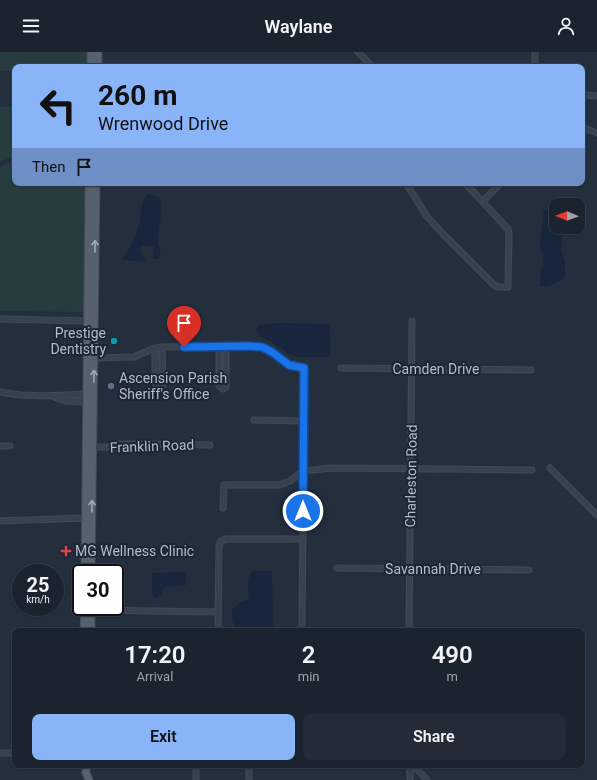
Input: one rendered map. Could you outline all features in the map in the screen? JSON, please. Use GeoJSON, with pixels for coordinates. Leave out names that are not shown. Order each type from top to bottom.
{"type":"FeatureCollection","features":[{"type":"Feature","properties":{"kind":"main road"},"geometry":{"type":"LineString","coordinates":[[91,52],[91,64]]}},
{"type":"Feature","properties":{"kind":"main road"},"geometry":{"type":"LineString","coordinates":[[98,52],[98,64]]}},
{"type":"Feature","properties":{"kind":"main road"},"geometry":{"type":"LineString","coordinates":[[90,186],[87,402],[90,451],[93,462]]}},
{"type":"Feature","properties":{"kind":"main road"},"geometry":{"type":"LineString","coordinates":[[92,564],[96,186]]}},
{"type":"Feature","properties":{"kind":"main road"},"geometry":{"type":"LineString","coordinates":[[88,264],[91,276],[91,292],[95,297]]}},
{"type":"Feature","properties":{"kind":"main road"},"geometry":{"type":"LineString","coordinates":[[88,321],[92,324],[92,348],[94,358]]}},
{"type":"Feature","properties":{"kind":"main road"},"geometry":{"type":"LineString","coordinates":[[85,564],[90,400],[87,394]]}},
{"type":"Feature","properties":{"kind":"main road"},"geometry":{"type":"LineString","coordinates":[[86,518],[88,520],[89,535],[92,541]]}},
{"type":"Feature","properties":{"kind":"main road"},"geometry":{"type":"LineString","coordinates":[[85,628],[87,616]]}},
{"type":"Feature","properties":{"kind":"main road"},"geometry":{"type":"LineString","coordinates":[[90,616],[91,628]]}},
{"type":"Feature","properties":{"kind":"main road"},"geometry":{"type":"LineString","coordinates":[[82,768],[82,780]]}},
{"type":"Feature","properties":{"kind":"main road"},"geometry":{"type":"LineString","coordinates":[[88,768],[89,780]]}},
{"type":"Feature","properties":{"kind":"street"},"geometry":{"type":"LineString","coordinates":[[358,52],[370,64]]}},
{"type":"Feature","properties":{"kind":"street"},"geometry":{"type":"LineString","coordinates":[[535,52],[535,64]]}},
{"type":"Feature","properties":{"kind":"street"},"geometry":{"type":"LineString","coordinates":[[585,96],[597,96]]}},
{"type":"Feature","properties":{"kind":"street"},"geometry":{"type":"LineString","coordinates":[[585,128],[597,133]]}},
{"type":"Feature","properties":{"kind":"street"},"geometry":{"type":"LineString","coordinates":[[408,186],[426,215],[441,232],[494,284],[498,287],[508,287],[508,229],[468,186]]}},
{"type":"Feature","properties":{"kind":"street"},"geometry":{"type":"LineString","coordinates":[[483,201],[498,186]]}},
{"type":"Feature","properties":{"kind":"street"},"geometry":{"type":"LineString","coordinates":[[0,319],[88,321]]}},
{"type":"Feature","properties":{"kind":"street","name":"Charleston Road"},"geometry":{"type":"LineString","coordinates":[[409,628],[412,320]]}},
{"type":"Feature","properties":{"kind":"street"},"geometry":{"type":"LineString","coordinates":[[94,358],[134,357],[155,348],[162,347],[262,347],[272,352],[289,365],[304,368],[303,472],[305,512],[303,539],[302,628]]}},
{"type":"Feature","properties":{"kind":"street"},"geometry":{"type":"LineString","coordinates":[[155,348],[155,382],[156,386],[160,388],[163,385],[162,347]]}},
{"type":"Feature","properties":{"kind":"street"},"geometry":{"type":"LineString","coordinates":[[219,347],[219,386],[223,389],[226,387],[226,347]]}},
{"type":"Feature","properties":{"kind":"street","name":"Camden Drive"},"geometry":{"type":"LineString","coordinates":[[341,368],[531,370]]}},
{"type":"Feature","properties":{"kind":"street"},"geometry":{"type":"LineString","coordinates":[[0,392],[13,395],[51,396],[87,394]]}},
{"type":"Feature","properties":{"kind":"street"},"geometry":{"type":"LineString","coordinates":[[51,396],[66,401],[87,402]]}},
{"type":"Feature","properties":{"kind":"street"},"geometry":{"type":"LineString","coordinates":[[254,420],[304,420]]}},
{"type":"Feature","properties":{"kind":"street","name":"Franklin Road"},"geometry":{"type":"LineString","coordinates":[[94,447],[134,444],[210,445]]}},
{"type":"Feature","properties":{"kind":"street"},"geometry":{"type":"LineString","coordinates":[[0,446],[10,446]]}},
{"type":"Feature","properties":{"kind":"street"},"geometry":{"type":"LineString","coordinates":[[223,508],[224,485],[279,485],[290,481],[303,472],[332,468],[532,470]]}},
{"type":"Feature","properties":{"kind":"street"},"geometry":{"type":"LineString","coordinates":[[550,468],[597,515]]}},
{"type":"Feature","properties":{"kind":"street"},"geometry":{"type":"LineString","coordinates":[[296,511],[305,512]]}},
{"type":"Feature","properties":{"kind":"street"},"geometry":{"type":"LineString","coordinates":[[0,521],[86,518]]}},
{"type":"Feature","properties":{"kind":"street"},"geometry":{"type":"LineString","coordinates":[[218,628],[219,546],[221,541],[226,539],[303,539]]}},
{"type":"Feature","properties":{"kind":"street","name":"Savannah Drive"},"geometry":{"type":"LineString","coordinates":[[338,568],[529,570]]}},
{"type":"Feature","properties":{"kind":"street"},"geometry":{"type":"LineString","coordinates":[[124,609],[218,612]]}},
{"type":"Feature","properties":{"kind":"street"},"geometry":{"type":"LineString","coordinates":[[0,753],[12,753]]}},
{"type":"Feature","properties":{"kind":"street"},"geometry":{"type":"LineString","coordinates":[[196,768],[196,780]]}},
{"type":"Feature","properties":{"kind":"street"},"geometry":{"type":"LineString","coordinates":[[249,768],[249,780]]}},
{"type":"Feature","properties":{"kind":"street"},"geometry":{"type":"LineString","coordinates":[[410,780],[411,768]]}},
{"type":"Feature","properties":{"kind":"street"},"geometry":{"type":"LineString","coordinates":[[414,768],[427,780]]}},
{"type":"Feature","properties":{"kind":"green space"},"geometry":{"type":"Polygon","coordinates":[[[0,52],[88,52],[87,64],[12,64],[12,71],[0,71],[0,52]]]}},
{"type":"Feature","properties":{"kind":"green space"},"geometry":{"type":"Polygon","coordinates":[[[12,106],[12,156],[0,162],[0,107],[12,106]]]}},
{"type":"Feature","properties":{"kind":"green space"},"geometry":{"type":"Polygon","coordinates":[[[12,161],[12,186],[86,186],[85,312],[0,311],[0,167],[12,161]]]}},
{"type":"Feature","properties":{"kind":"water"},"geometry":{"type":"Polygon","coordinates":[[[148,194],[160,197],[161,202],[158,241],[160,257],[159,259],[153,259],[154,246],[142,246],[140,251],[146,262],[123,260],[131,245],[140,220],[142,203],[148,194]]]}},
{"type":"Feature","properties":{"kind":"water"},"geometry":{"type":"Polygon","coordinates":[[[544,209],[549,211],[549,234],[563,234],[561,251],[565,261],[565,278],[549,286],[540,287],[541,272],[544,260],[540,244],[544,209]]]}},
{"type":"Feature","properties":{"kind":"water"},"geometry":{"type":"Polygon","coordinates":[[[279,323],[329,324],[331,347],[328,357],[298,357],[289,354],[280,347],[258,335],[256,329],[260,325],[279,323]]]}},
{"type":"Feature","properties":{"kind":"water"},"geometry":{"type":"Polygon","coordinates":[[[252,571],[272,571],[273,628],[236,628],[232,620],[232,609],[241,602],[249,599],[248,581],[252,571]]]}},
{"type":"Feature","properties":{"kind":"water"},"geometry":{"type":"Polygon","coordinates":[[[186,572],[186,585],[165,587],[159,597],[154,598],[152,594],[152,573],[186,572]]]}},
{"type":"Feature","properties":{"kind":"place","name":"Prestige Dentistry"},"geometry":{"type":"Point","coordinates":[114,341]}},
{"type":"Feature","properties":{"kind":"place","name":"Ascension Parish Sheriff's Office"},"geometry":{"type":"Point","coordinates":[111,386]}},
{"type":"Feature","properties":{"kind":"place","name":"MG Wellness Clinic"},"geometry":{"type":"Point","coordinates":[66,551]}},
{"type":"Feature","properties":{"kind":"route"},"geometry":{"type":"LineString","coordinates":[[184,347],[262,347],[272,352],[289,365],[304,368],[303,511]]}}]}
